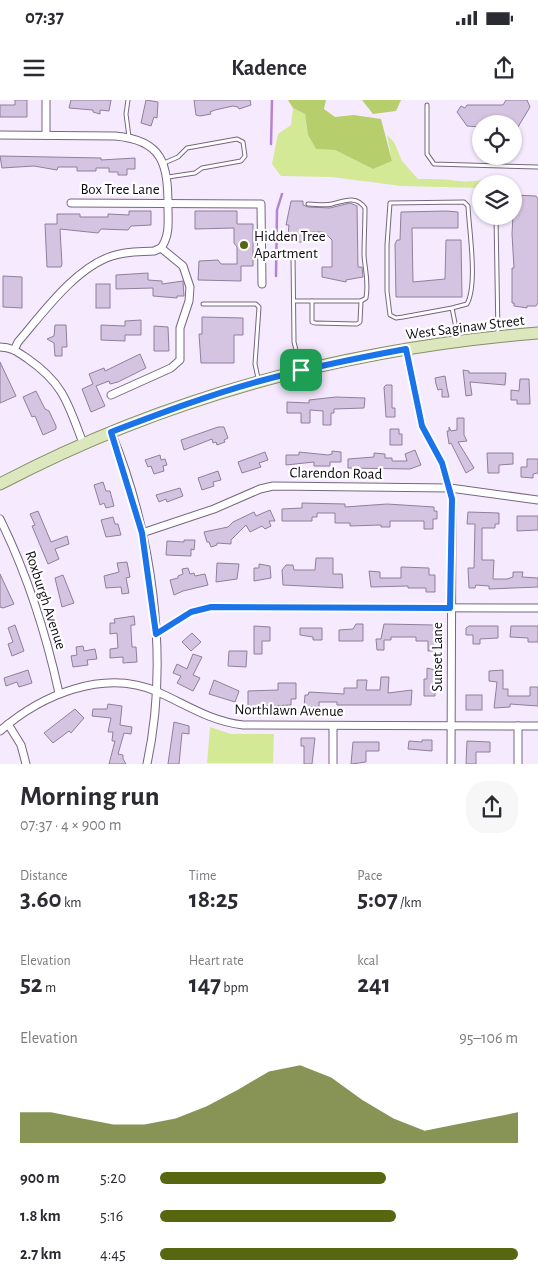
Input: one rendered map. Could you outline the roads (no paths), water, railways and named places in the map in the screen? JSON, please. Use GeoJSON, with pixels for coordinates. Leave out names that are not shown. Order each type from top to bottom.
{"type":"FeatureCollection","features":[{"type":"Feature","properties":{"kind":"main road","name":"West Saginaw Street"},"geometry":{"type":"LineString","coordinates":[[0,484],[83,443],[184,404],[259,381],[301,370],[406,349],[498,336],[538,333]]}},
{"type":"Feature","properties":{"kind":"street"},"geometry":{"type":"LineString","coordinates":[[46,100],[46,135]]}},
{"type":"Feature","properties":{"kind":"street"},"geometry":{"type":"LineString","coordinates":[[0,135],[129,137],[152,146],[164,163],[168,177],[168,233],[161,248],[154,251],[129,252],[112,256],[92,265],[80,274],[37,320],[14,350]]}},
{"type":"Feature","properties":{"kind":"street","name":"Box Tree Lane"},"geometry":{"type":"LineString","coordinates":[[71,203],[261,204],[262,284]]}},
{"type":"Feature","properties":{"kind":"street"},"geometry":{"type":"LineString","coordinates":[[111,395],[171,368],[180,360],[180,328],[189,301],[190,287],[183,266],[161,248]]}},
{"type":"Feature","properties":{"kind":"street"},"geometry":{"type":"LineString","coordinates":[[0,347],[14,350],[43,369],[58,384],[83,443]]}},
{"type":"Feature","properties":{"kind":"street","name":"Sunset Lane"},"geometry":{"type":"LineString","coordinates":[[406,349],[422,426],[442,463],[452,499],[450,608],[451,764]]}},
{"type":"Feature","properties":{"kind":"street"},"geometry":{"type":"LineString","coordinates":[[111,432],[142,533],[156,634],[156,712],[147,764]]}},
{"type":"Feature","properties":{"kind":"street","name":"Clarendon Road"},"geometry":{"type":"LineString","coordinates":[[142,533],[214,509],[260,489],[273,486],[450,488],[538,500]]}},
{"type":"Feature","properties":{"kind":"street","name":"Roxburgh Avenue"},"geometry":{"type":"LineString","coordinates":[[0,519],[24,574],[46,638],[59,693]]}},
{"type":"Feature","properties":{"kind":"street"},"geometry":{"type":"LineString","coordinates":[[156,634],[191,612],[211,607],[538,608]]}},
{"type":"Feature","properties":{"kind":"street","name":"Northlawn Avenue"},"geometry":{"type":"LineString","coordinates":[[0,731],[39,703],[59,693],[106,684],[140,687],[156,691],[210,718],[228,723],[333,726],[538,726]]}},
{"type":"Feature","properties":{"kind":"street"},"geometry":{"type":"LineString","coordinates":[[8,724],[22,744],[26,764]]}},
{"type":"Feature","properties":{"kind":"street"},"geometry":{"type":"LineString","coordinates":[[333,726],[333,764]]}},
{"type":"Feature","properties":{"kind":"street"},"geometry":{"type":"LineString","coordinates":[[518,726],[518,764]]}},
{"type":"Feature","properties":{"kind":"lane"},"geometry":{"type":"LineString","coordinates":[[128,100],[126,114],[129,137]]}},
{"type":"Feature","properties":{"kind":"lane"},"geometry":{"type":"LineString","coordinates":[[427,105],[427,154],[434,164],[538,167]]}},
{"type":"Feature","properties":{"kind":"lane"},"geometry":{"type":"LineString","coordinates":[[164,163],[178,157],[187,148],[237,139],[243,142],[245,156],[241,161],[202,168],[195,174],[168,177]]}},
{"type":"Feature","properties":{"kind":"lane"},"geometry":{"type":"LineString","coordinates":[[294,301],[360,301],[366,298],[368,270],[364,258],[365,208],[361,202],[355,200],[338,201],[332,204],[308,204]]}},
{"type":"Feature","properties":{"kind":"lane"},"geometry":{"type":"LineString","coordinates":[[464,202],[468,206],[469,236],[472,245],[471,291],[467,304],[452,308],[403,317],[390,315],[387,291],[387,245],[390,203],[464,202]]}},
{"type":"Feature","properties":{"kind":"lane"},"geometry":{"type":"LineString","coordinates":[[496,225],[498,336]]}},
{"type":"Feature","properties":{"kind":"lane"},"geometry":{"type":"LineString","coordinates":[[293,255],[294,342],[301,370]]}},
{"type":"Feature","properties":{"kind":"lane"},"geometry":{"type":"LineString","coordinates":[[312,301],[312,322],[357,324],[360,322],[360,301]]}},
{"type":"Feature","properties":{"kind":"lane"},"geometry":{"type":"LineString","coordinates":[[203,304],[256,304],[259,307],[255,364],[259,381]]}},
{"type":"Feature","properties":{"kind":"lane"},"geometry":{"type":"LineString","coordinates":[[452,308],[459,341]]}},
{"type":"Feature","properties":{"kind":"waterway"},"geometry":{"type":"LineString","coordinates":[[271,144],[272,100]]}},
{"type":"Feature","properties":{"kind":"waterway"},"geometry":{"type":"LineString","coordinates":[[276,276],[277,210],[282,194]]}},
{"type":"Feature","properties":{"kind":"place","name":"Hidden Tree Apartment"},"geometry":{"type":"Point","coordinates":[244,245]}}]}
